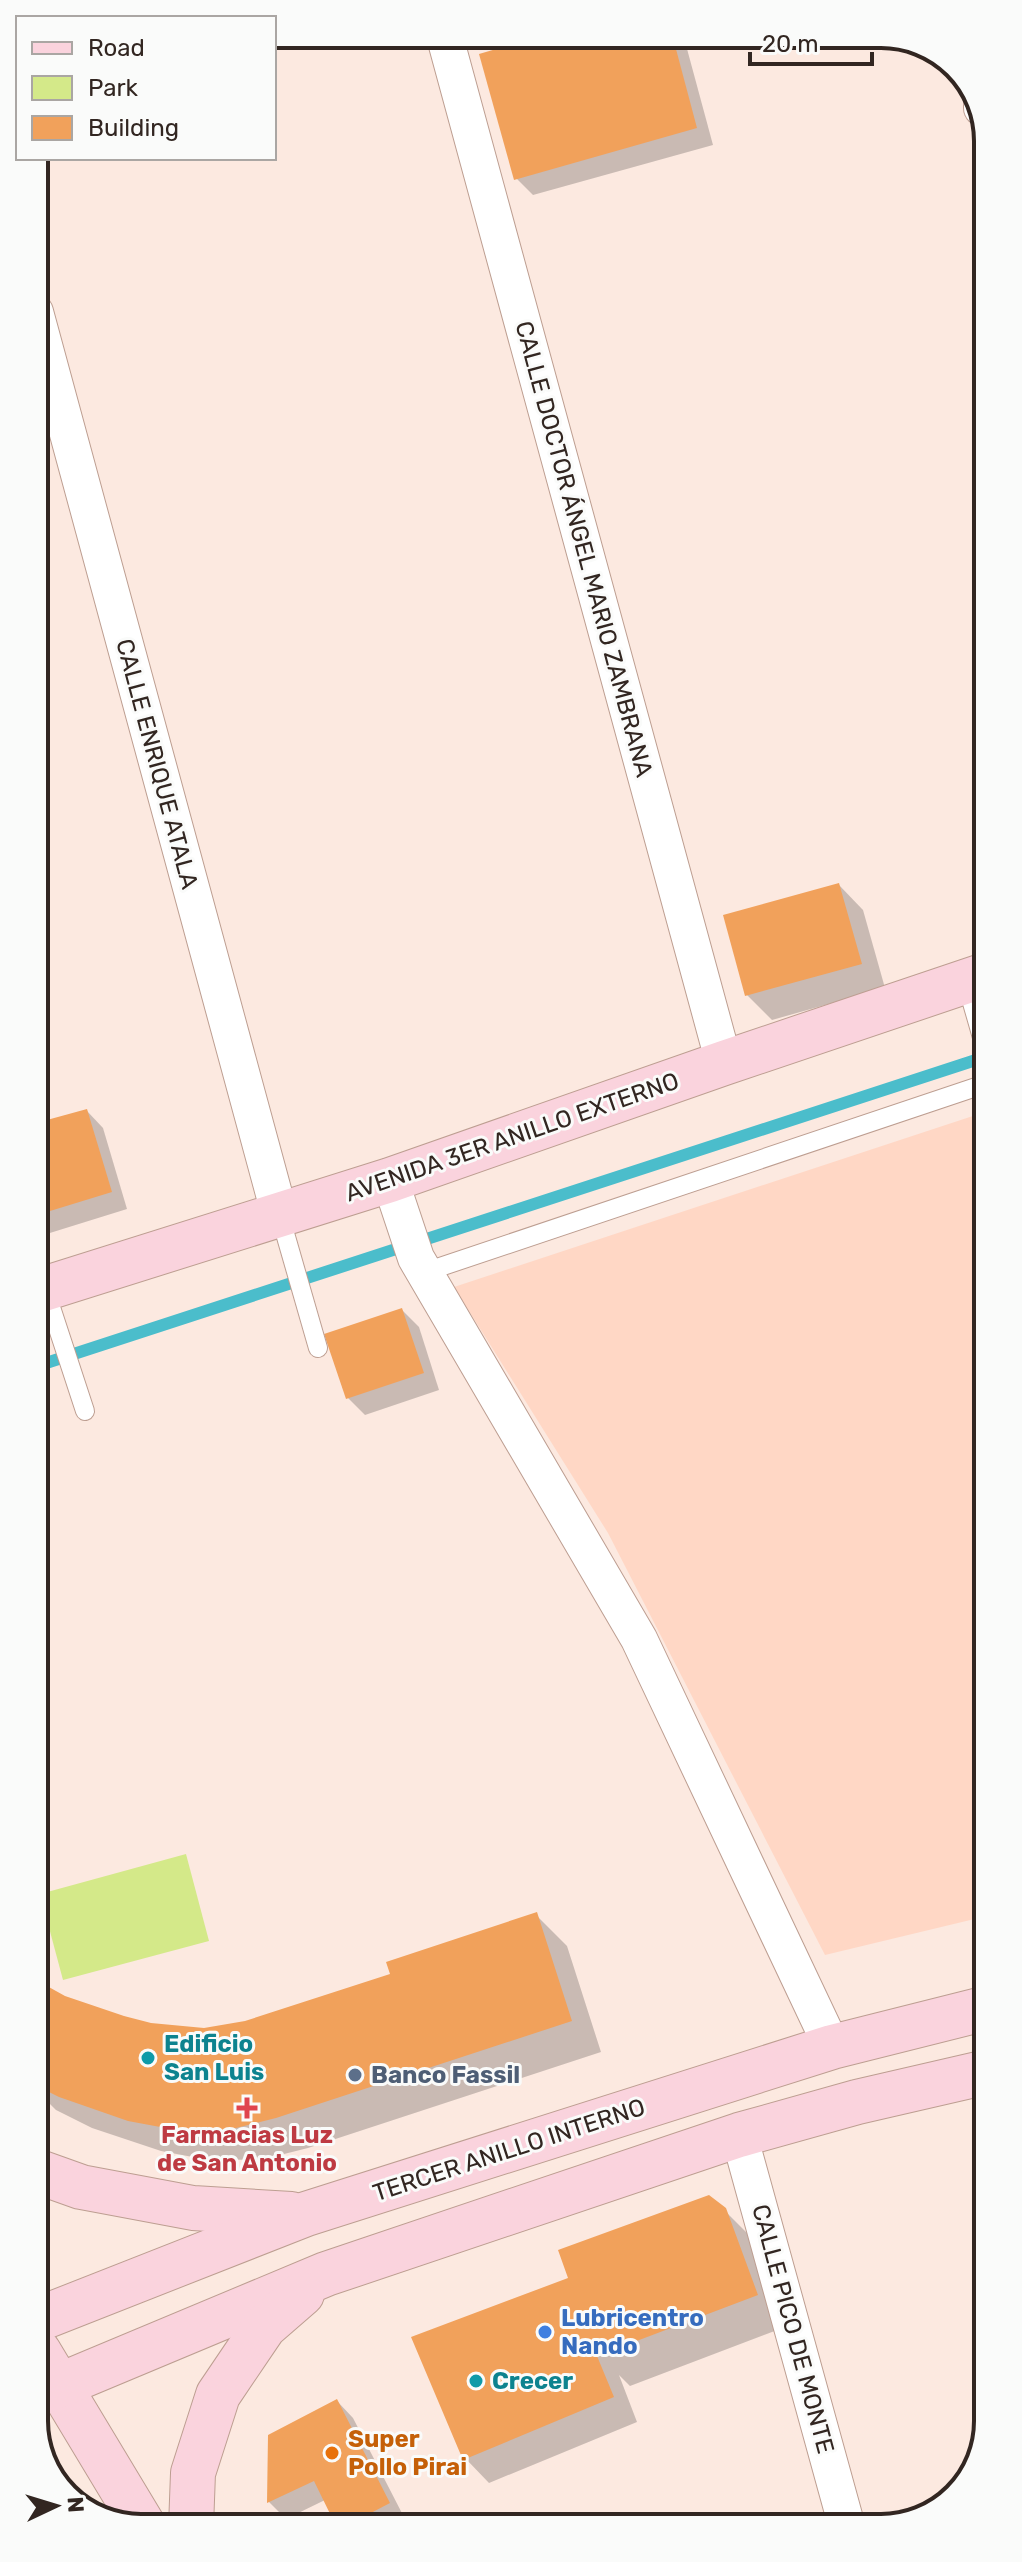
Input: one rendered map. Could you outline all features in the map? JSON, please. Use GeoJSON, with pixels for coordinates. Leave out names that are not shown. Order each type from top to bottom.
{"type":"FeatureCollection","features":[{"type":"Feature","properties":{"kind":"main road","name":"AVENIDA 3ER ANILLO EXTERNO"},"geometry":{"type":"LineString","coordinates":[[48,1301],[284,1231],[394,1192],[724,1063],[974,993]]}},
{"type":"Feature","properties":{"kind":"main road","name":"TERCER ANILLO INTERNO"},"geometry":{"type":"LineString","coordinates":[[48,2315],[306,2214],[832,2047],[974,2022]]}},
{"type":"Feature","properties":{"kind":"main road"},"geometry":{"type":"LineString","coordinates":[[857,2102],[974,2049]]}},
{"type":"Feature","properties":{"kind":"main road"},"geometry":{"type":"LineString","coordinates":[[48,2376],[326,2274],[739,2135],[857,2102],[974,2075]]}},
{"type":"Feature","properties":{"kind":"main road"},"geometry":{"type":"LineString","coordinates":[[48,2175],[81,2187],[193,2208],[306,2214]]}},
{"type":"Feature","properties":{"kind":"main road"},"geometry":{"type":"LineString","coordinates":[[191,2514],[193,2473],[218,2395],[264,2327],[326,2274]]}},
{"type":"Feature","properties":{"kind":"main road"},"geometry":{"type":"LineString","coordinates":[[48,2380],[136,2514]]}},
{"type":"Feature","properties":{"kind":"street","name":"CALLE DOCTOR ÁNGEL MARIO ZAMBRANA"},"geometry":{"type":"LineString","coordinates":[[448,48],[724,1063]]}},
{"type":"Feature","properties":{"kind":"street","name":"CALLE ENRIQUE ATALA"},"geometry":{"type":"LineString","coordinates":[[48,360],[284,1231]]}},
{"type":"Feature","properties":{"kind":"street"},"geometry":{"type":"LineString","coordinates":[[394,1192],[420,1265],[639,1639],[832,2047]]}},
{"type":"Feature","properties":{"kind":"street","name":"CALLE PICO DE MONTE"},"geometry":{"type":"LineString","coordinates":[[739,2135],[844,2514]]}},
{"type":"Feature","properties":{"kind":"lane"},"geometry":{"type":"LineString","coordinates":[[420,1265],[974,1088]]}},
{"type":"Feature","properties":{"kind":"lane"},"geometry":{"type":"LineString","coordinates":[[284,1231],[318,1348]]}},
{"type":"Feature","properties":{"kind":"lane"},"geometry":{"type":"LineString","coordinates":[[48,1307],[85,1411]]}},
{"type":"Feature","properties":{"kind":"shaded area"},"geometry":{"type":"Polygon","coordinates":[[[974,1116],[974,1919],[825,1955],[608,1533],[454,1287],[974,1116]]]}},
{"type":"Feature","properties":{"kind":"green space"},"geometry":{"type":"Polygon","coordinates":[[[186,1854],[209,1941],[63,1980],[48,1924],[48,1892],[186,1854]]]}},
{"type":"Feature","properties":{"kind":"building"},"geometry":{"type":"Polygon","coordinates":[[[500,48],[676,48],[697,128],[514,180],[479,54],[500,48]]]}},
{"type":"Feature","properties":{"kind":"building"},"geometry":{"type":"Polygon","coordinates":[[[839,883],[862,964],[745,996],[723,915],[839,883]]]}},
{"type":"Feature","properties":{"kind":"building"},"geometry":{"type":"Polygon","coordinates":[[[87,1109],[112,1192],[48,1212],[48,1120],[87,1109]]]}},
{"type":"Feature","properties":{"kind":"building"},"geometry":{"type":"Polygon","coordinates":[[[402,1308],[424,1373],[346,1399],[324,1334],[402,1308]]]}},
{"type":"Feature","properties":{"kind":"building"},"geometry":{"type":"Polygon","coordinates":[[[537,1912],[572,2021],[276,2118],[228,2130],[171,2129],[128,2121],[48,2092],[48,1987],[65,1996],[124,2016],[151,2023],[204,2028],[245,2021],[390,1974],[386,1962],[537,1912]]]}},
{"type":"Feature","properties":{"kind":"building"},"geometry":{"type":"Polygon","coordinates":[[[709,2195],[726,2208],[758,2295],[597,2356],[614,2397],[463,2460],[411,2337],[568,2278],[558,2250],[709,2195]]]}},
{"type":"Feature","properties":{"kind":"building","name":"Super Pollo Pirai"},"geometry":{"type":"Polygon","coordinates":[[[337,2399],[390,2503],[369,2514],[330,2514],[314,2481],[267,2503],[268,2435],[337,2399]]]}},
{"type":"Feature","properties":{"kind":"waterway"},"geometry":{"type":"LineString","coordinates":[[48,1362],[974,1061]]}},
{"type":"Feature","properties":{"kind":"place","name":"Edificio San Luis"},"geometry":{"type":"Point","coordinates":[148,2058]}},
{"type":"Feature","properties":{"kind":"place","name":"Banco Fassil"},"geometry":{"type":"Point","coordinates":[355,2075]}},
{"type":"Feature","properties":{"kind":"place","name":"Farmacias Luz de San Antonio"},"geometry":{"type":"Point","coordinates":[247,2108]}},
{"type":"Feature","properties":{"kind":"place","name":"Lubricentro Nando"},"geometry":{"type":"Point","coordinates":[545,2332]}},
{"type":"Feature","properties":{"kind":"place","name":"Crecer"},"geometry":{"type":"Point","coordinates":[476,2381]}},
{"type":"Feature","properties":{"kind":"place","name":"Super Pollo Pirai"},"geometry":{"type":"Point","coordinates":[332,2453]}}]}
